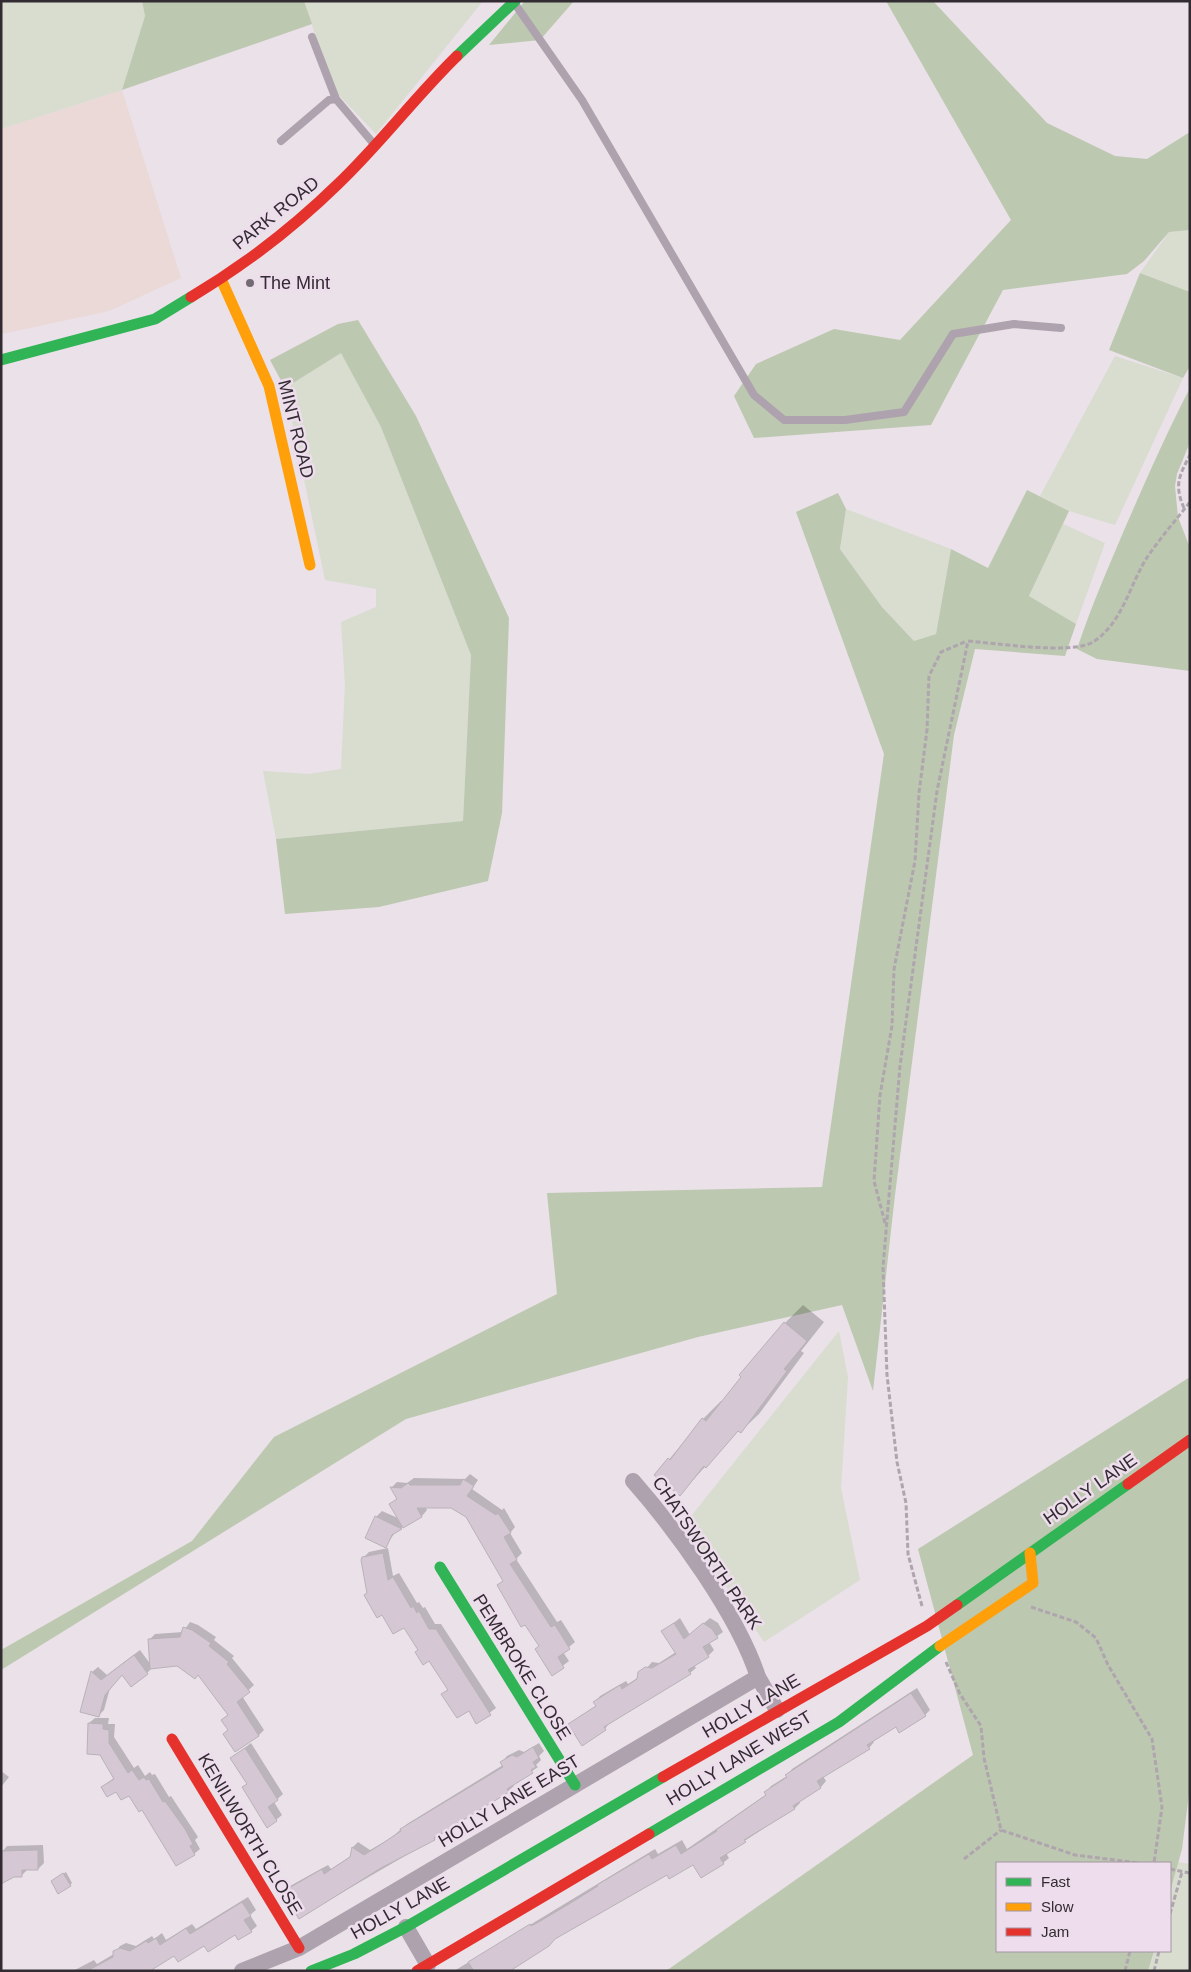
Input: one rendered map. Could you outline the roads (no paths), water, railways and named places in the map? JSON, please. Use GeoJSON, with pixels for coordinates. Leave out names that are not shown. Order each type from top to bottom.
{"type":"FeatureCollection","features":[{"type":"Feature","properties":{"kind":"street","name":"PARK ROAD"},"geometry":{"type":"LineString","coordinates":[[1,360],[155,319],[221,279],[272,242],[323,197],[375,144],[437,76],[515,2]]}},
{"type":"Feature","properties":{"kind":"street","name":"MINT ROAD"},"geometry":{"type":"LineString","coordinates":[[221,279],[269,386],[310,565]]}},
{"type":"Feature","properties":{"kind":"street","name":"HOLLY LANE"},"geometry":{"type":"LineString","coordinates":[[310,1971],[354,1954],[406,1927],[777,1710],[927,1626],[1190,1440]]}},
{"type":"Feature","properties":{"kind":"street","name":"CHATSWORTH PARK"},"geometry":{"type":"LineString","coordinates":[[633,1481],[656,1507],[709,1584],[750,1651],[758,1677]]}},
{"type":"Feature","properties":{"kind":"street","name":"HOLLY LANE WEST"},"geometry":{"type":"LineString","coordinates":[[406,1927],[422,1968],[839,1722],[939,1647],[1033,1582],[1030,1553]]}},
{"type":"Feature","properties":{"kind":"street","name":"PEMBROKE CLOSE"},"geometry":{"type":"LineString","coordinates":[[440,1567],[575,1785]]}},
{"type":"Feature","properties":{"kind":"street"},"geometry":{"type":"LineString","coordinates":[[758,1677],[777,1710]]}},
{"type":"Feature","properties":{"kind":"street","name":"HOLLY LANE EAST"},"geometry":{"type":"LineString","coordinates":[[242,1971],[299,1948],[758,1677]]}},
{"type":"Feature","properties":{"kind":"street","name":"KENILWORTH CLOSE"},"geometry":{"type":"LineString","coordinates":[[172,1739],[299,1948]]}},
{"type":"Feature","properties":{"kind":"lane"},"geometry":{"type":"LineString","coordinates":[[515,2],[582,100],[754,395],[784,420],[845,420],[904,412],[953,334],[1014,324],[1061,328]]}},
{"type":"Feature","properties":{"kind":"lane"},"geometry":{"type":"LineString","coordinates":[[312,37],[336,98],[375,144]]}},
{"type":"Feature","properties":{"kind":"lane"},"geometry":{"type":"LineString","coordinates":[[281,141],[329,100],[336,98]]}},
{"type":"Feature","properties":{"kind":"place","name":"The Mint"},"geometry":{"type":"Point","coordinates":[250,283]}}]}
